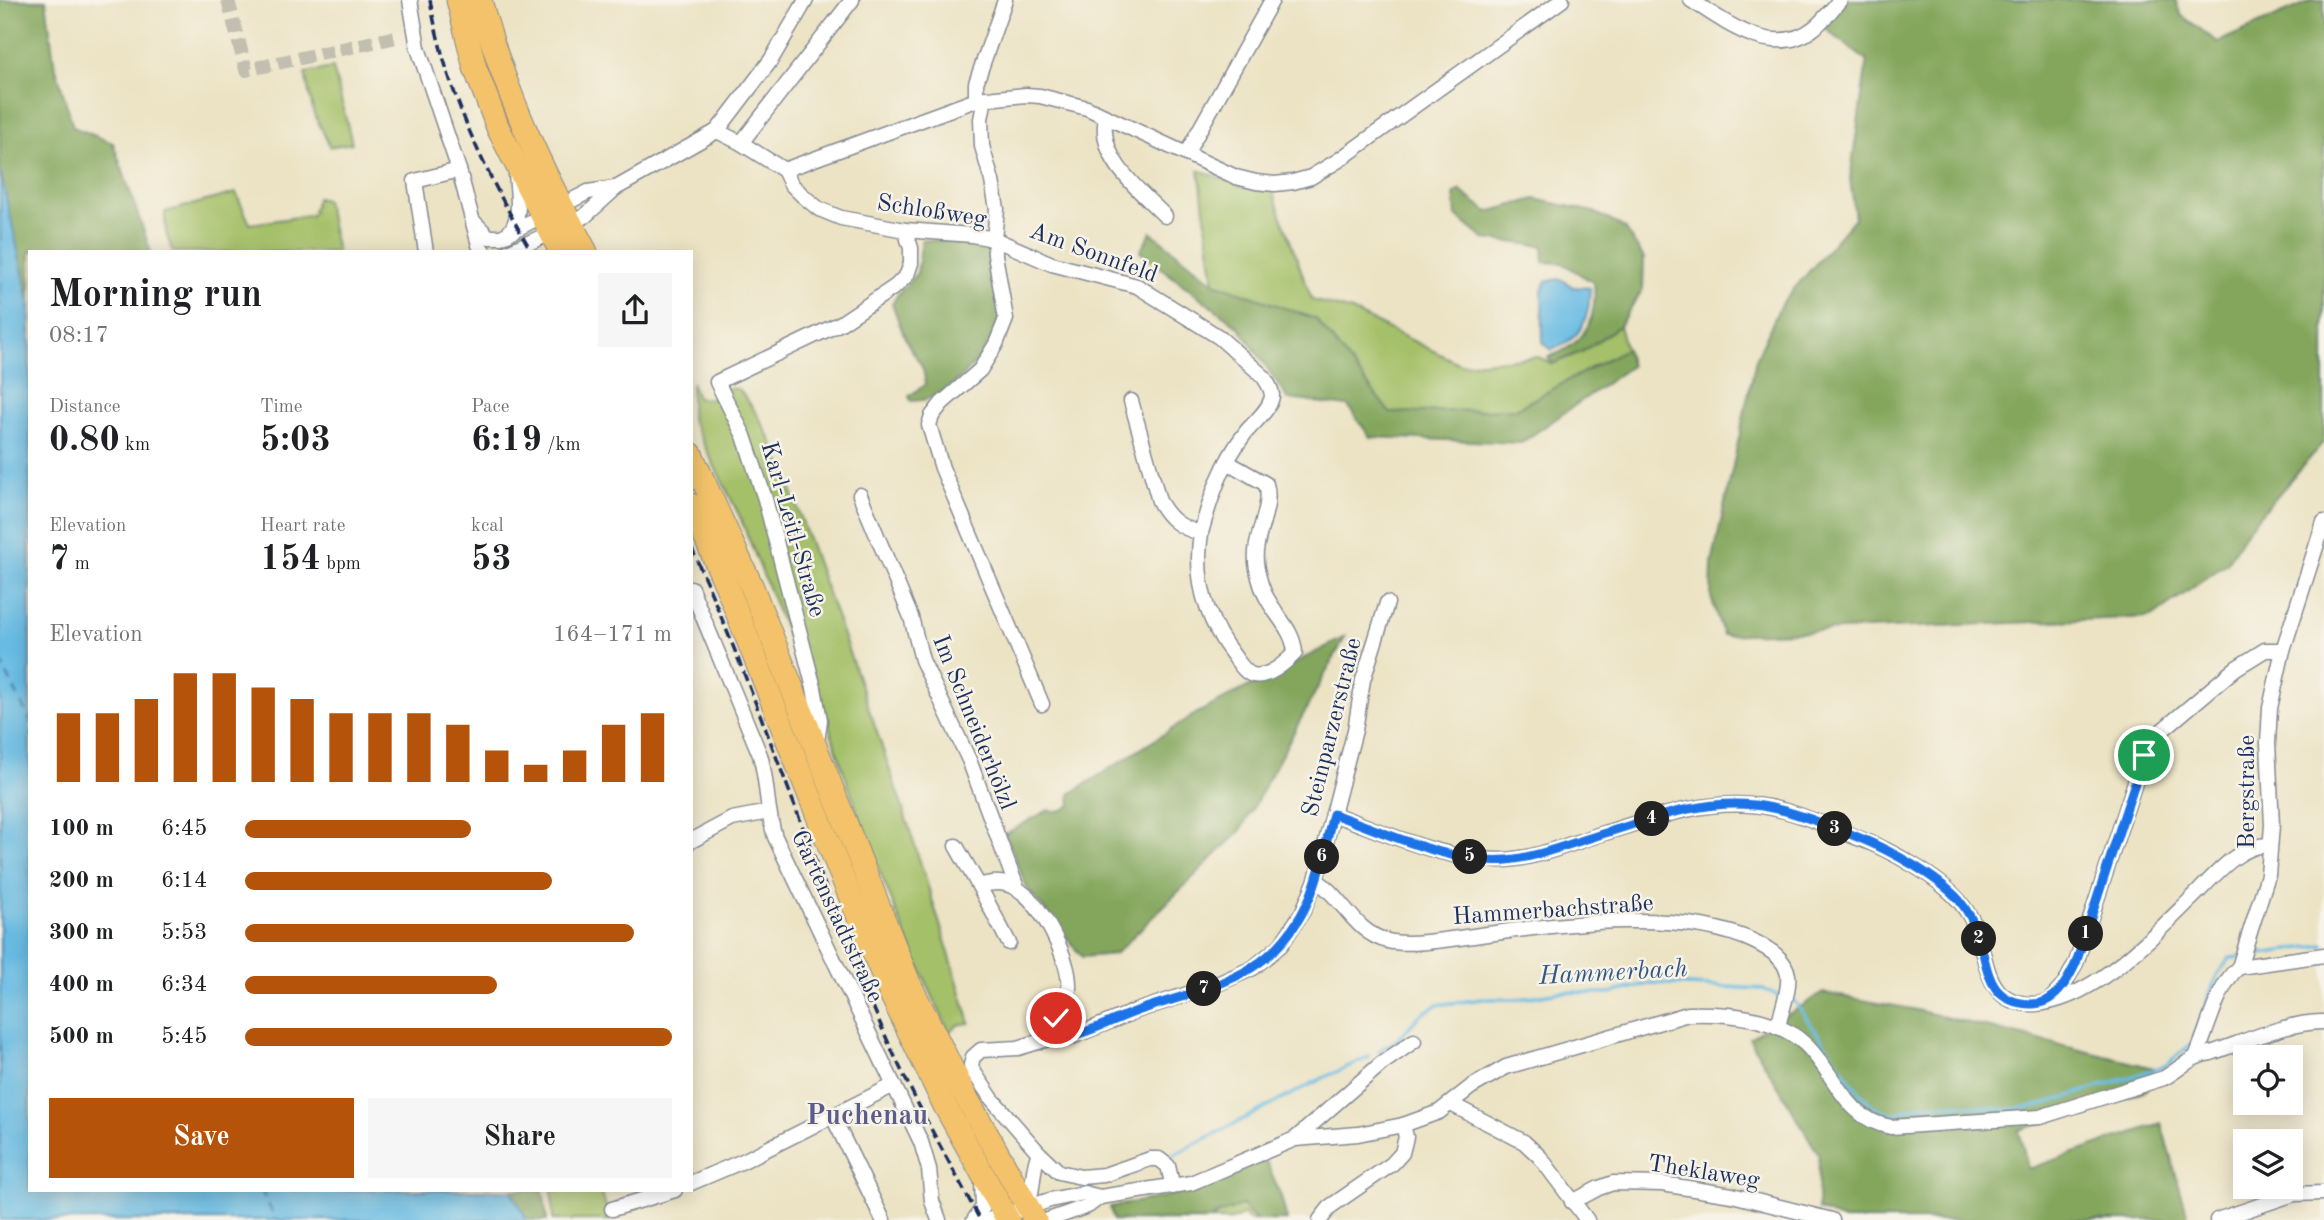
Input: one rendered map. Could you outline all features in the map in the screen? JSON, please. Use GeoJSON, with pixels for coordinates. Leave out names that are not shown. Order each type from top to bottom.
{"type":"FeatureCollection","features":[{"type":"Feature","properties":{"kind":"main road"},"geometry":{"type":"LineString","coordinates":[[458,0],[475,68],[498,128],[516,165],[557,226],[584,250]]}},
{"type":"Feature","properties":{"kind":"main road"},"geometry":{"type":"LineString","coordinates":[[480,0],[510,97],[557,226]]}},
{"type":"Feature","properties":{"kind":"main road"},"geometry":{"type":"LineString","coordinates":[[693,458],[734,545],[886,929],[933,1035],[1031,1213]]}},
{"type":"Feature","properties":{"kind":"main road"},"geometry":{"type":"LineString","coordinates":[[693,510],[727,587],[886,983],[945,1106],[981,1172],[1001,1218]]}},
{"type":"Feature","properties":{"kind":"street"},"geometry":{"type":"LineString","coordinates":[[410,0],[418,48],[483,250]]}},
{"type":"Feature","properties":{"kind":"street"},"geometry":{"type":"LineString","coordinates":[[512,250],[557,226],[585,216],[616,188],[717,131],[771,60],[806,0]]}},
{"type":"Feature","properties":{"kind":"street"},"geometry":{"type":"LineString","coordinates":[[741,143],[852,0]]}},
{"type":"Feature","properties":{"kind":"street"},"geometry":{"type":"LineString","coordinates":[[994,239],[996,209],[992,181],[982,146],[980,99],[976,83],[1005,0]]}},
{"type":"Feature","properties":{"kind":"street"},"geometry":{"type":"LineString","coordinates":[[1186,154],[1272,0]]}},
{"type":"Feature","properties":{"kind":"street"},"geometry":{"type":"LineString","coordinates":[[784,170],[980,99],[1040,96],[1087,108],[1236,177],[1275,184],[1311,177],[1339,160],[1562,0]]}},
{"type":"Feature","properties":{"kind":"street"},"geometry":{"type":"LineString","coordinates":[[1691,0],[1745,33],[1767,39],[1787,38],[1807,32],[1840,0]]}},
{"type":"Feature","properties":{"kind":"street"},"geometry":{"type":"LineString","coordinates":[[401,36],[416,32]]}},
{"type":"Feature","properties":{"kind":"street"},"geometry":{"type":"LineString","coordinates":[[1106,117],[1105,132],[1115,163],[1165,216]]}},
{"type":"Feature","properties":{"kind":"street","name":"Schloßweg"},"geometry":{"type":"LineString","coordinates":[[717,131],[784,170],[791,184],[819,209],[841,218],[905,230],[972,234],[994,239],[1006,319],[996,344],[980,370],[942,403],[932,416],[930,435],[1042,704]]}},
{"type":"Feature","properties":{"kind":"street"},"geometry":{"type":"LineString","coordinates":[[507,234],[515,224],[517,215],[516,165]]}},
{"type":"Feature","properties":{"kind":"street"},"geometry":{"type":"LineString","coordinates":[[426,250],[415,181],[459,170]]}},
{"type":"Feature","properties":{"kind":"street"},"geometry":{"type":"LineString","coordinates":[[473,221],[489,237],[496,238],[557,226],[588,192],[616,188]]}},
{"type":"Feature","properties":{"kind":"street","name":"Karl-Leitl-Straße"},"geometry":{"type":"LineString","coordinates":[[816,748],[820,720],[814,688],[765,499],[744,436],[717,382],[841,323],[896,286],[907,275],[911,264],[911,248],[905,230]]}},
{"type":"Feature","properties":{"kind":"street","name":"Am Sonnfeld"},"geometry":{"type":"LineString","coordinates":[[994,239],[1052,264],[1137,286],[1219,337],[1269,384],[1271,399],[1227,461],[1211,496],[1200,533],[1197,556],[1199,573],[1215,628],[1242,667],[1252,675],[1263,676],[1295,653],[1294,640],[1266,598],[1256,568],[1257,538],[1270,496],[1266,484],[1227,461]]}},
{"type":"Feature","properties":{"kind":"street"},"geometry":{"type":"LineString","coordinates":[[1131,401],[1159,501],[1166,514],[1177,525],[1200,533]]}},
{"type":"Feature","properties":{"kind":"street","name":"Im Schneiderhölzl"},"geometry":{"type":"LineString","coordinates":[[860,495],[911,617],[922,660],[969,760],[1017,888],[1041,915],[1064,954],[1069,973],[1069,992],[1056,1018],[1051,1038]]}},
{"type":"Feature","properties":{"kind":"street","name":"Bergstraße"},"geometry":{"type":"LineString","coordinates":[[2197,1054],[2223,986],[2240,962],[2264,891],[2270,845],[2268,726],[2283,650],[2324,522]]}},
{"type":"Feature","properties":{"kind":"street","name":"Gartenstadtstraße"},"geometry":{"type":"LineString","coordinates":[[693,593],[760,755],[766,776],[769,813],[780,850],[925,1155],[932,1201],[939,1220]]}},
{"type":"Feature","properties":{"kind":"street","name":"Steinparzerstraße"},"geometry":{"type":"LineString","coordinates":[[992,1099],[971,1065],[978,1052],[1030,1046],[1051,1038],[1069,1038],[1136,1011],[1215,985],[1253,968],[1281,945],[1303,911],[1316,880],[1355,730],[1363,680],[1387,603]]}},
{"type":"Feature","properties":{"kind":"street"},"geometry":{"type":"LineString","coordinates":[[2049,1001],[2064,985],[2076,963],[2150,744],[2236,668],[2266,650],[2283,650]]}},
{"type":"Feature","properties":{"kind":"street"},"geometry":{"type":"LineString","coordinates":[[1333,814],[1454,855],[1506,860],[1547,852],[1686,809],[1752,804],[1785,811],[1863,839],[1939,883],[1970,915],[1993,986],[2002,995],[2022,1003],[2035,1004],[2063,999],[2116,966],[2162,928],[2239,855],[2261,845],[2270,845]]}},
{"type":"Feature","properties":{"kind":"street"},"geometry":{"type":"LineString","coordinates":[[693,840],[732,819],[769,813]]}},
{"type":"Feature","properties":{"kind":"street"},"geometry":{"type":"LineString","coordinates":[[956,846],[1009,943]]}},
{"type":"Feature","properties":{"kind":"street","name":"Hammerbachstraße"},"geometry":{"type":"LineString","coordinates":[[1316,880],[1348,915],[1362,926],[1387,941],[1399,943],[1610,922],[1696,925],[1742,936],[1769,948],[1785,965],[1787,985],[1778,1027]]}},
{"type":"Feature","properties":{"kind":"street"},"geometry":{"type":"LineString","coordinates":[[979,886],[997,882],[1017,888]]}},
{"type":"Feature","properties":{"kind":"street"},"geometry":{"type":"LineString","coordinates":[[2240,962],[2324,955]]}},
{"type":"Feature","properties":{"kind":"street"},"geometry":{"type":"LineString","coordinates":[[1295,1139],[1358,1134],[1403,1125],[1439,1112],[1471,1087],[1506,1067],[1688,1014],[1714,1014],[1766,1022],[1778,1027],[1805,1044],[1846,1100],[1864,1118],[1891,1127],[2040,1117],[2164,1078],[2197,1054],[2211,1053],[2293,1025],[2324,1022]]}},
{"type":"Feature","properties":{"kind":"street"},"geometry":{"type":"LineString","coordinates":[[1048,1220],[1094,1202],[1205,1178],[1295,1139],[1381,1064],[1414,1041]]}},
{"type":"Feature","properties":{"kind":"street"},"geometry":{"type":"LineString","coordinates":[[693,1182],[743,1161],[894,1085]]}},
{"type":"Feature","properties":{"kind":"street"},"geometry":{"type":"LineString","coordinates":[[965,1095],[992,1099],[1059,1172],[1081,1177],[1115,1172],[1150,1159],[1163,1162],[1173,1186]]}},
{"type":"Feature","properties":{"kind":"street"},"geometry":{"type":"LineString","coordinates":[[1451,1104],[1524,1142],[1540,1157],[1587,1220]]}},
{"type":"Feature","properties":{"kind":"street"},"geometry":{"type":"LineString","coordinates":[[833,1117],[883,1220]]}},
{"type":"Feature","properties":{"kind":"street"},"geometry":{"type":"LineString","coordinates":[[1320,1220],[1331,1206],[1392,1164],[1402,1153],[1406,1138],[1403,1125]]}},
{"type":"Feature","properties":{"kind":"street"},"geometry":{"type":"LineString","coordinates":[[1031,1213],[1035,1163],[1039,1153]]}},
{"type":"Feature","properties":{"kind":"street"},"geometry":{"type":"LineString","coordinates":[[974,1220],[983,1207],[981,1172]]}},
{"type":"Feature","properties":{"kind":"street","name":"Theklaweg"},"geometry":{"type":"LineString","coordinates":[[1572,1202],[1613,1184],[1662,1184],[1732,1195],[1832,1220]]}},
{"type":"Feature","properties":{"kind":"street"},"geometry":{"type":"LineString","coordinates":[[611,1209],[668,1192]]}},
{"type":"Feature","properties":{"kind":"street"},"geometry":{"type":"LineString","coordinates":[[1001,1218],[1031,1213],[1084,1193],[1094,1202]]}},
{"type":"Feature","properties":{"kind":"street"},"geometry":{"type":"LineString","coordinates":[[2217,1220],[2294,1194],[2324,1193]]}},
{"type":"Feature","properties":{"kind":"street"},"geometry":{"type":"LineString","coordinates":[[1076,1220],[1094,1202]]}},
{"type":"Feature","properties":{"kind":"green space"},"geometry":{"type":"Polygon","coordinates":[[[0,0],[46,0],[54,61],[73,127],[113,143],[150,250],[28,250],[28,295],[0,171],[0,0]]]}},
{"type":"Feature","properties":{"kind":"green space"},"geometry":{"type":"Polygon","coordinates":[[[1845,0],[2175,0],[2181,15],[2218,42],[2313,0],[2324,0],[2324,442],[2247,530],[2227,563],[2152,617],[1723,635],[1711,597],[1712,563],[1756,359],[1781,304],[1855,218],[1850,179],[1867,61],[1822,26],[1845,0]]]}},
{"type":"Feature","properties":{"kind":"green space"},"geometry":{"type":"Polygon","coordinates":[[[333,68],[352,143],[330,147],[313,111],[305,73],[333,68]]]}},
{"type":"Feature","properties":{"kind":"green space"},"geometry":{"type":"Polygon","coordinates":[[[1199,170],[1243,187],[1272,190],[1312,300],[1352,311],[1460,364],[1538,357],[1552,364],[1583,351],[1619,326],[1626,349],[1516,409],[1390,413],[1316,319],[1214,283],[1199,170]]]}},
{"type":"Feature","properties":{"kind":"green space"},"geometry":{"type":"Polygon","coordinates":[[[1459,190],[1488,212],[1535,199],[1594,212],[1625,228],[1644,258],[1643,289],[1619,326],[1583,351],[1552,364],[1548,357],[1571,346],[1586,330],[1593,309],[1594,283],[1562,263],[1544,262],[1543,246],[1484,239],[1456,216],[1454,194],[1459,190]]]}},
{"type":"Feature","properties":{"kind":"green space"},"geometry":{"type":"Polygon","coordinates":[[[236,193],[250,224],[312,215],[317,198],[326,200],[337,250],[172,250],[166,233],[165,212],[236,193]]]}},
{"type":"Feature","properties":{"kind":"green space"},"geometry":{"type":"Polygon","coordinates":[[[1151,232],[1214,283],[1316,319],[1390,413],[1516,409],[1626,349],[1631,366],[1521,443],[1370,437],[1348,406],[1288,399],[1240,328],[1140,252],[1151,232]]]}},
{"type":"Feature","properties":{"kind":"green space"},"geometry":{"type":"Polygon","coordinates":[[[922,240],[988,244],[1000,318],[982,354],[965,374],[930,398],[911,401],[909,396],[925,385],[924,372],[907,341],[892,304],[917,273],[922,240]]]}},
{"type":"Feature","properties":{"kind":"green space"},"geometry":{"type":"Polygon","coordinates":[[[693,387],[697,398],[715,399],[725,388],[738,389],[752,406],[775,448],[897,790],[970,1023],[958,1025],[949,1032],[876,863],[818,688],[805,680],[740,517],[693,423],[693,387]]]}},
{"type":"Feature","properties":{"kind":"green space"},"geometry":{"type":"Polygon","coordinates":[[[1345,637],[1241,830],[1115,954],[1082,957],[1027,888],[1005,834],[1048,810],[1068,807],[1071,805],[1070,794],[1197,713],[1345,637]]]}},
{"type":"Feature","properties":{"kind":"green space"},"geometry":{"type":"Polygon","coordinates":[[[1823,993],[1912,1009],[2154,1068],[2147,1090],[2019,1130],[2028,1169],[2161,1123],[2189,1220],[1844,1220],[1818,1210],[1819,1155],[1749,1038],[1823,993]]]}},
{"type":"Feature","properties":{"kind":"green space"},"geometry":{"type":"Polygon","coordinates":[[[1265,1159],[1281,1196],[1287,1220],[1256,1220],[1242,1205],[1210,1220],[1113,1220],[1110,1207],[1188,1192],[1265,1159]]]}},
{"type":"Feature","properties":{"kind":"green space"},"geometry":{"type":"Polygon","coordinates":[[[512,1192],[543,1192],[547,1220],[527,1220],[512,1192]]]}},
{"type":"Feature","properties":{"kind":"green space"},"geometry":{"type":"Polygon","coordinates":[[[552,1192],[602,1192],[610,1220],[553,1220],[552,1192]]]}},
{"type":"Feature","properties":{"kind":"green space"},"geometry":{"type":"Polygon","coordinates":[[[1243,1205],[1256,1220],[1249,1220],[1244,1214],[1232,1220],[1210,1220],[1216,1215],[1243,1205]]]}},
{"type":"Feature","properties":{"kind":"water"},"geometry":{"type":"Polygon","coordinates":[[[0,171],[28,295],[28,1192],[512,1192],[527,1220],[0,1220],[0,171]]]}},
{"type":"Feature","properties":{"kind":"water"},"geometry":{"type":"Polygon","coordinates":[[[1561,279],[1573,287],[1590,288],[1588,310],[1577,334],[1551,350],[1543,342],[1542,290],[1546,281],[1561,279]]]}},
{"type":"Feature","properties":{"kind":"waterway","name":"Hammerbach"},"geometry":{"type":"LineString","coordinates":[[2246,956],[2324,945]]}},
{"type":"Feature","properties":{"kind":"waterway","name":"Hammerbach"},"geometry":{"type":"LineString","coordinates":[[1790,1000],[1796,1003],[1854,1086],[1873,1107],[1893,1114],[1926,1104],[2009,1110],[2041,1105],[2165,1066],[2191,1044],[2217,975],[2230,958],[2239,957]]}},
{"type":"Feature","properties":{"kind":"waterway","name":"Hammerbach"},"geometry":{"type":"LineString","coordinates":[[1379,1051],[1397,1040],[1419,1016],[1436,1005],[1483,999],[1519,999],[1559,992],[1610,993],[1652,983],[1763,989],[1782,997]]}},
{"type":"Feature","properties":{"kind":"waterway","name":"Hammerbach"},"geometry":{"type":"LineString","coordinates":[[1164,1160],[1369,1057]]}},
{"type":"Feature","properties":{"kind":"waterway","name":"Hammerbach"},"geometry":{"type":"LineString","coordinates":[[1121,1178],[1141,1169]]}},
{"type":"Feature","properties":{"kind":"ferry route"},"geometry":{"type":"LineString","coordinates":[[0,660],[28,717]]}},
{"type":"Feature","properties":{"kind":"ferry route"},"geometry":{"type":"LineString","coordinates":[[262,1192],[276,1220]]}},
{"type":"Feature","properties":{"kind":"tunnel"},"geometry":{"type":"LineString","coordinates":[[228,0],[246,70],[401,36]]}},
{"type":"Feature","properties":{"kind":"railway"},"geometry":{"type":"LineString","coordinates":[[430,0],[446,67],[469,131],[498,192],[531,250]]}},
{"type":"Feature","properties":{"kind":"railway"},"geometry":{"type":"LineString","coordinates":[[693,552],[741,665],[890,1047],[980,1220]]}},
{"type":"Feature","properties":{"kind":"district","name":"Puchenau"},"geometry":{"type":"Point","coordinates":[867,1114]}},
{"type":"Feature","properties":{"kind":"route"},"geometry":{"type":"LineString","coordinates":[[1056,1018],[1051,1038],[1069,1038],[1136,1011],[1243,974],[1269,957],[1281,945],[1310,898],[1333,814],[1454,855],[1506,860],[1547,852],[1686,809],[1752,804],[1785,811],[1863,839],[1939,883],[1970,915],[1993,986],[2002,995],[2022,1003],[2049,1001],[2064,985],[2076,963],[2144,755]]}}]}
